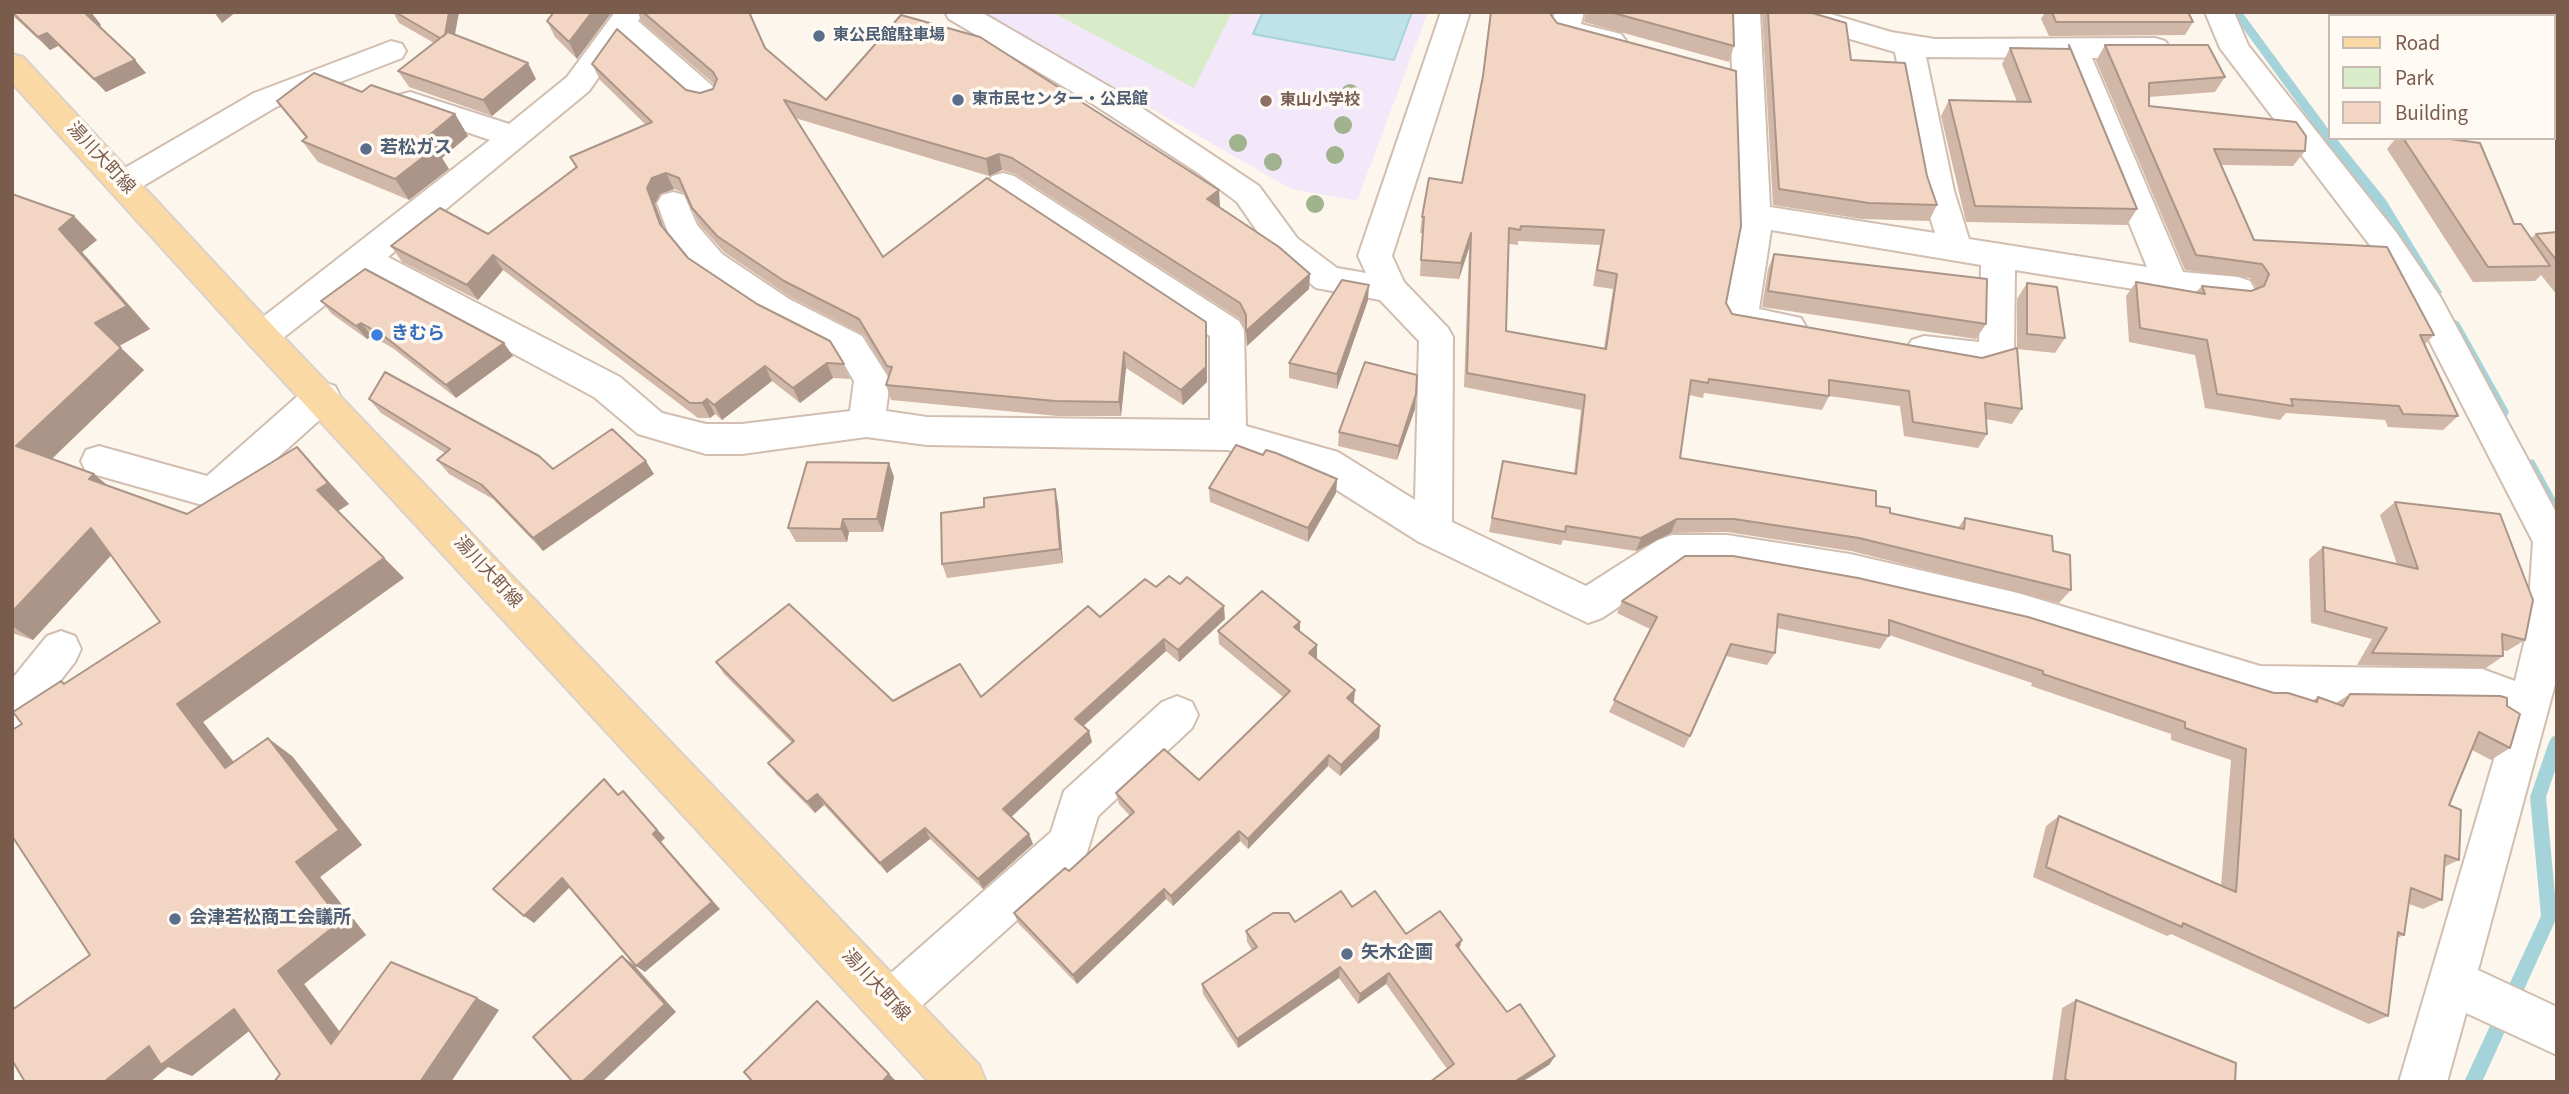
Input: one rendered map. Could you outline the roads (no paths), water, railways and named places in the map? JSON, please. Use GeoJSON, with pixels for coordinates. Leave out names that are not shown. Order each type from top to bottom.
{"type":"FeatureCollection","features":[{"type":"Feature","properties":{"kind":"main road","name":"湯川大町線"},"geometry":{"type":"LineString","coordinates":[[12,64],[262,336],[322,396],[962,1082]]}},
{"type":"Feature","properties":{"kind":"street"},"geometry":{"type":"LineString","coordinates":[[959,12],[1104,97],[1209,165],[1248,194],[1285,246],[1328,279],[1390,289]]}},
{"type":"Feature","properties":{"kind":"street"},"geometry":{"type":"LineString","coordinates":[[1433,531],[1436,337],[1390,289],[1375,256],[1455,12]]}},
{"type":"Feature","properties":{"kind":"street"},"geometry":{"type":"LineString","coordinates":[[1570,12],[1565,29],[1644,50]]}},
{"type":"Feature","properties":{"kind":"street"},"geometry":{"type":"LineString","coordinates":[[1745,12],[1735,75],[1755,242],[1740,319],[1822,332]]}},
{"type":"Feature","properties":{"kind":"street"},"geometry":{"type":"LineString","coordinates":[[1791,12],[1934,50],[2208,48],[2384,240],[2429,307],[2555,542],[2551,638],[2423,1082]]}},
{"type":"Feature","properties":{"kind":"street"},"geometry":{"type":"LineString","coordinates":[[2208,48],[2219,12]]}},
{"type":"Feature","properties":{"kind":"street"},"geometry":{"type":"LineString","coordinates":[[262,336],[578,84],[626,18],[706,97]]}},
{"type":"Feature","properties":{"kind":"street"},"geometry":{"type":"LineString","coordinates":[[1909,45],[1938,191],[1956,249]]}},
{"type":"Feature","properties":{"kind":"street"},"geometry":{"type":"LineString","coordinates":[[2073,49],[2171,284]]}},
{"type":"Feature","properties":{"kind":"street"},"geometry":{"type":"LineString","coordinates":[[122,184],[265,100],[391,51]]}},
{"type":"Feature","properties":{"kind":"street"},"geometry":{"type":"LineString","coordinates":[[337,71],[514,137]]}},
{"type":"Feature","properties":{"kind":"street"},"geometry":{"type":"LineString","coordinates":[[1003,184],[1227,330],[1228,435]]}},
{"type":"Feature","properties":{"kind":"street"},"geometry":{"type":"LineString","coordinates":[[673,203],[682,230],[710,263],[777,308],[850,345],[872,380],[866,423]]}},
{"type":"Feature","properties":{"kind":"street"},"geometry":{"type":"LineString","coordinates":[[1754,216],[2171,284],[2238,290]]}},
{"type":"Feature","properties":{"kind":"street"},"geometry":{"type":"LineString","coordinates":[[1891,344],[1973,357],[1996,351],[1998,256]]}},
{"type":"Feature","properties":{"kind":"street"},"geometry":{"type":"LineString","coordinates":[[362,258],[607,387],[651,424],[706,439],[742,439],[866,423],[927,431],[1228,435],[1325,463],[1433,531],[1588,606],[1672,551],[1727,551],[1850,571],[2018,610],[2260,684],[2482,687],[2530,705]]}},
{"type":"Feature","properties":{"kind":"street"},"geometry":{"type":"LineString","coordinates":[[99,461],[212,493],[322,396]]}},
{"type":"Feature","properties":{"kind":"street"},"geometry":{"type":"LineString","coordinates":[[12,710],[61,649]]}},
{"type":"Feature","properties":{"kind":"street"},"geometry":{"type":"LineString","coordinates":[[891,1003],[1070,845],[1079,805],[1177,715]]}},
{"type":"Feature","properties":{"kind":"street"},"geometry":{"type":"LineString","coordinates":[[2453,982],[2557,1032]]}},
{"type":"Feature","properties":{"kind":"water"},"geometry":{"type":"Polygon","coordinates":[[[1263,12],[1412,12],[1394,60],[1253,34],[1263,12]]]}},
{"type":"Feature","properties":{"kind":"waterway"},"geometry":{"type":"LineString","coordinates":[[2236,12],[2328,137]]}},
{"type":"Feature","properties":{"kind":"waterway"},"geometry":{"type":"LineString","coordinates":[[2332,140],[2382,203],[2436,292]]}},
{"type":"Feature","properties":{"kind":"waterway"},"geometry":{"type":"LineString","coordinates":[[2455,325],[2502,412]]}},
{"type":"Feature","properties":{"kind":"waterway"},"geometry":{"type":"LineString","coordinates":[[2529,464],[2557,515]]}},
{"type":"Feature","properties":{"kind":"waterway"},"geometry":{"type":"LineString","coordinates":[[2473,1082],[2549,916],[2538,797],[2557,742]]}},
{"type":"Feature","properties":{"kind":"place","name":"東公民館駐車場"},"geometry":{"type":"Point","coordinates":[819,36]}},
{"type":"Feature","properties":{"kind":"place","name":"東市民センター・公民館"},"geometry":{"type":"Point","coordinates":[958,100]}},
{"type":"Feature","properties":{"kind":"place","name":"東山小学校"},"geometry":{"type":"Point","coordinates":[1266,101]}},
{"type":"Feature","properties":{"kind":"place","name":"若松ガス"},"geometry":{"type":"Point","coordinates":[366,149]}},
{"type":"Feature","properties":{"kind":"place","name":"きむら"},"geometry":{"type":"Point","coordinates":[377,335]}},
{"type":"Feature","properties":{"kind":"place","name":"会津若松商工会議所"},"geometry":{"type":"Point","coordinates":[175,919]}},
{"type":"Feature","properties":{"kind":"place","name":"矢木企画"},"geometry":{"type":"Point","coordinates":[1347,954]}}]}
